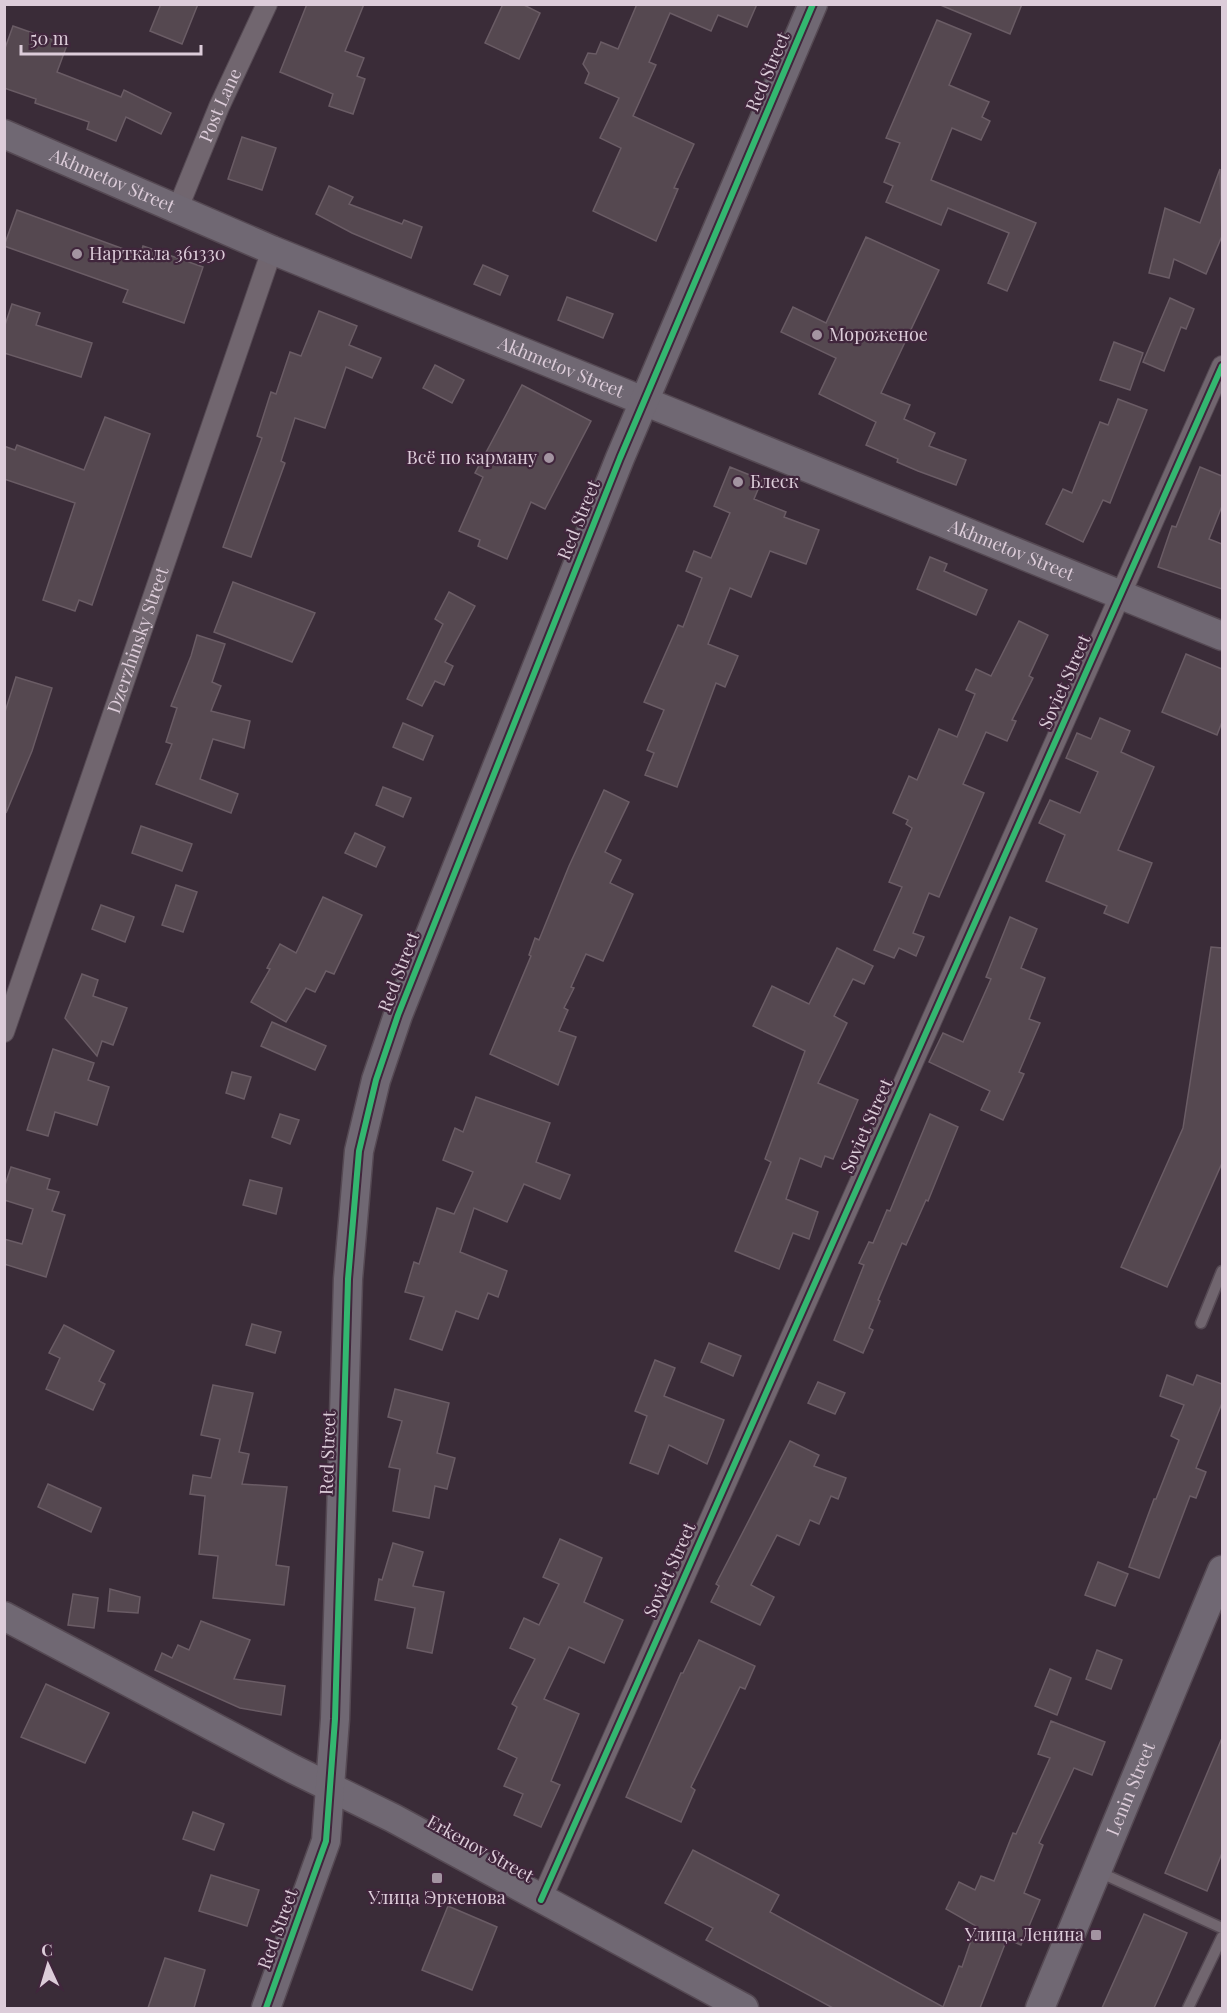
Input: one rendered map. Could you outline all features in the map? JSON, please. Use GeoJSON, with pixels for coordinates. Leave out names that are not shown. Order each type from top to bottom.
{"type":"FeatureCollection","features":[{"type":"Feature","properties":{"kind":"street","name":"Post Lane"},"geometry":{"type":"LineString","coordinates":[[178,208],[219,107],[267,4]]}},
{"type":"Feature","properties":{"kind":"street","name":"Red Street"},"geometry":{"type":"LineString","coordinates":[[266,2008],[326,1841],[328,1787],[335,1719],[348,1279],[358,1151],[367,1114],[398,1015],[644,399],[813,4]]}},
{"type":"Feature","properties":{"kind":"street","name":"Akhmetov Street"},"geometry":{"type":"LineString","coordinates":[[4,134],[272,250],[644,399],[1222,636]]}},
{"type":"Feature","properties":{"kind":"street","name":"Dzerzhinsky Street"},"geometry":{"type":"LineString","coordinates":[[4,1032],[272,250]]}},
{"type":"Feature","properties":{"kind":"street","name":"Soviet Street"},"geometry":{"type":"LineString","coordinates":[[541,1900],[1222,366]]}},
{"type":"Feature","properties":{"kind":"street","name":"Lenin Street"},"geometry":{"type":"LineString","coordinates":[[1040,2008],[1222,1570]]}},
{"type":"Feature","properties":{"kind":"street","name":"Erkenov Street"},"geometry":{"type":"LineString","coordinates":[[4,1616],[328,1787],[393,1818],[726,2005]]}},
{"type":"Feature","properties":{"kind":"lane"},"geometry":{"type":"LineString","coordinates":[[1201,1323],[1222,1271]]}},
{"type":"Feature","properties":{"kind":"lane"},"geometry":{"type":"LineString","coordinates":[[1096,1871],[1222,1928]]}},
{"type":"Feature","properties":{"kind":"lane"},"geometry":{"type":"LineString","coordinates":[[1188,2008],[1222,1937]]}},
{"type":"Feature","properties":{"kind":"building"},"geometry":{"type":"Polygon","coordinates":[[[161,4],[198,4],[182,44],[150,31],[161,4]]]}},
{"type":"Feature","properties":{"kind":"building"},"geometry":{"type":"Polygon","coordinates":[[[307,4],[364,4],[345,51],[364,58],[357,76],[365,79],[353,114],[329,106],[333,94],[280,72],[307,4]]]}},
{"type":"Feature","properties":{"kind":"building"},"geometry":{"type":"Polygon","coordinates":[[[503,4],[522,4],[540,13],[519,59],[485,43],[503,4]]]}},
{"type":"Feature","properties":{"kind":"building"},"geometry":{"type":"Polygon","coordinates":[[[637,4],[757,4],[747,27],[718,15],[711,31],[670,13],[649,62],[656,65],[633,116],[694,144],[674,188],[678,189],[656,241],[593,211],[621,148],[600,138],[619,98],[585,83],[589,73],[583,64],[588,53],[596,54],[601,42],[618,49],[637,4]]]}},
{"type":"Feature","properties":{"kind":"building"},"geometry":{"type":"Polygon","coordinates":[[[938,4],[1022,4],[1010,34],[938,4]]]}},
{"type":"Feature","properties":{"kind":"building"},"geometry":{"type":"Polygon","coordinates":[[[937,20],[971,34],[949,85],[989,102],[982,117],[990,121],[981,140],[952,128],[931,180],[1036,223],[1007,291],[988,283],[1009,233],[948,208],[941,225],[886,202],[893,186],[884,182],[900,143],[886,138],[937,20]]]}},
{"type":"Feature","properties":{"kind":"building"},"geometry":{"type":"Polygon","coordinates":[[[13,26],[67,45],[57,72],[121,97],[124,90],[171,113],[161,134],[126,117],[116,141],[87,129],[89,122],[35,103],[36,99],[4,88],[4,51],[13,26]]]}},
{"type":"Feature","properties":{"kind":"building"},"geometry":{"type":"Polygon","coordinates":[[[242,137],[276,148],[262,190],[228,179],[242,137]]]}},
{"type":"Feature","properties":{"kind":"building"},"geometry":{"type":"Polygon","coordinates":[[[1220,169],[1222,236],[1206,274],[1174,259],[1169,278],[1149,273],[1165,208],[1200,223],[1220,169]]]}},
{"type":"Feature","properties":{"kind":"building"},"geometry":{"type":"Polygon","coordinates":[[[329,186],[353,197],[349,204],[402,224],[404,220],[422,227],[411,258],[352,233],[316,214],[329,186]]]}},
{"type":"Feature","properties":{"kind":"building"},"geometry":{"type":"Polygon","coordinates":[[[17,210],[140,255],[143,246],[203,267],[184,323],[123,302],[128,290],[4,246],[17,210]]]}},
{"type":"Feature","properties":{"kind":"building"},"geometry":{"type":"Polygon","coordinates":[[[866,237],[939,270],[881,393],[910,405],[904,419],[935,433],[929,446],[966,460],[956,485],[897,462],[898,459],[866,445],[876,422],[819,394],[836,358],[781,332],[793,307],[826,323],[866,237]]]}},
{"type":"Feature","properties":{"kind":"building"},"geometry":{"type":"Polygon","coordinates":[[[483,265],[508,276],[500,295],[474,284],[483,265]]]}},
{"type":"Feature","properties":{"kind":"building"},"geometry":{"type":"Polygon","coordinates":[[[567,297],[613,314],[603,338],[558,320],[567,297]]]}},
{"type":"Feature","properties":{"kind":"building"},"geometry":{"type":"Polygon","coordinates":[[[1170,298],[1194,309],[1186,329],[1181,327],[1164,371],[1143,362],[1170,298]]]}},
{"type":"Feature","properties":{"kind":"building"},"geometry":{"type":"Polygon","coordinates":[[[12,304],[40,313],[36,325],[92,343],[81,377],[4,353],[4,328],[12,304]]]}},
{"type":"Feature","properties":{"kind":"building"},"geometry":{"type":"Polygon","coordinates":[[[319,311],[357,326],[349,345],[381,358],[372,378],[346,367],[325,428],[295,418],[281,461],[285,463],[251,557],[223,547],[262,438],[257,436],[271,392],[276,394],[290,352],[301,356],[319,311]]]}},
{"type":"Feature","properties":{"kind":"building"},"geometry":{"type":"Polygon","coordinates":[[[1114,342],[1143,353],[1130,390],[1100,380],[1114,342]]]}},
{"type":"Feature","properties":{"kind":"building"},"geometry":{"type":"Polygon","coordinates":[[[435,365],[464,380],[452,403],[423,388],[435,365]]]}},
{"type":"Feature","properties":{"kind":"building"},"geometry":{"type":"Polygon","coordinates":[[[522,385],[591,421],[545,509],[531,502],[507,559],[478,546],[480,540],[459,531],[483,477],[475,473],[522,385]]]}},
{"type":"Feature","properties":{"kind":"building"},"geometry":{"type":"Polygon","coordinates":[[[1118,399],[1147,410],[1110,503],[1103,500],[1083,542],[1046,524],[1063,489],[1072,493],[1100,422],[1108,425],[1118,399]]]}},
{"type":"Feature","properties":{"kind":"building"},"geometry":{"type":"Polygon","coordinates":[[[105,417],[150,434],[92,605],[79,600],[75,611],[43,600],[75,503],[4,479],[4,446],[15,450],[17,445],[84,470],[105,417]]]}},
{"type":"Feature","properties":{"kind":"building"},"geometry":{"type":"Polygon","coordinates":[[[730,467],[762,480],[754,499],[786,512],[784,517],[819,530],[806,564],[770,551],[751,597],[730,588],[708,644],[738,656],[725,687],[716,683],[677,787],[645,775],[654,753],[647,750],[664,710],[644,702],[678,625],[683,627],[702,578],[686,571],[694,551],[711,558],[730,513],[714,506],[730,467]]]}},
{"type":"Feature","properties":{"kind":"building"},"geometry":{"type":"Polygon","coordinates":[[[1200,467],[1222,476],[1222,506],[1209,539],[1222,544],[1222,589],[1158,567],[1172,526],[1176,527],[1200,467]]]}},
{"type":"Feature","properties":{"kind":"building"},"geometry":{"type":"Polygon","coordinates":[[[930,557],[947,564],[944,571],[987,590],[976,615],[917,589],[930,557]]]}},
{"type":"Feature","properties":{"kind":"building"},"geometry":{"type":"Polygon","coordinates":[[[233,582],[315,613],[292,662],[214,632],[233,582]]]}},
{"type":"Feature","properties":{"kind":"building"},"geometry":{"type":"Polygon","coordinates":[[[449,592],[475,606],[445,662],[453,666],[444,685],[435,681],[422,706],[407,699],[443,624],[435,619],[449,592]]]}},
{"type":"Feature","properties":{"kind":"building"},"geometry":{"type":"Polygon","coordinates":[[[1019,621],[1048,635],[1029,676],[1033,678],[1012,720],[1016,721],[1007,741],[986,732],[963,784],[984,793],[939,897],[929,893],[913,933],[924,937],[916,956],[899,948],[894,958],[874,950],[902,887],[889,882],[912,828],[906,824],[908,820],[893,813],[909,776],[917,780],[939,729],[957,737],[975,694],[966,690],[976,669],[991,676],[1019,621]]]}},
{"type":"Feature","properties":{"kind":"building"},"geometry":{"type":"Polygon","coordinates":[[[197,635],[225,644],[212,682],[221,686],[211,711],[250,721],[244,748],[213,739],[200,779],[238,794],[231,813],[156,784],[172,744],[166,742],[177,708],[171,706],[197,635]]]}},
{"type":"Feature","properties":{"kind":"building"},"geometry":{"type":"Polygon","coordinates":[[[1186,654],[1222,669],[1222,722],[1217,735],[1162,712],[1186,654]]]}},
{"type":"Feature","properties":{"kind":"building"},"geometry":{"type":"Polygon","coordinates":[[[16,677],[52,688],[32,751],[6,813],[4,715],[16,677]]]}},
{"type":"Feature","properties":{"kind":"building"},"geometry":{"type":"Polygon","coordinates":[[[1100,718],[1130,731],[1121,752],[1154,767],[1118,850],[1152,863],[1128,923],[1104,913],[1107,906],[1046,881],[1065,835],[1039,823],[1050,800],[1080,813],[1098,772],[1066,758],[1077,733],[1091,739],[1100,718]]]}},
{"type":"Feature","properties":{"kind":"building"},"geometry":{"type":"Polygon","coordinates":[[[403,723],[433,736],[423,760],[393,747],[403,723]]]}},
{"type":"Feature","properties":{"kind":"building"},"geometry":{"type":"Polygon","coordinates":[[[383,787],[411,798],[403,817],[376,805],[383,787]]]}},
{"type":"Feature","properties":{"kind":"building"},"geometry":{"type":"Polygon","coordinates":[[[604,790],[629,802],[605,852],[621,860],[610,883],[633,894],[603,961],[586,954],[571,987],[574,988],[564,1008],[568,1010],[559,1031],[576,1037],[558,1085],[490,1054],[531,956],[529,955],[535,938],[539,940],[569,866],[604,790]]]}},
{"type":"Feature","properties":{"kind":"building"},"geometry":{"type":"Polygon","coordinates":[[[141,826],[192,844],[182,871],[132,853],[141,826]]]}},
{"type":"Feature","properties":{"kind":"building"},"geometry":{"type":"Polygon","coordinates":[[[355,833],[385,847],[376,867],[345,853],[355,833]]]}},
{"type":"Feature","properties":{"kind":"building"},"geometry":{"type":"Polygon","coordinates":[[[176,885],[197,892],[183,932],[162,925],[176,885]]]}},
{"type":"Feature","properties":{"kind":"building"},"geometry":{"type":"Polygon","coordinates":[[[323,897],[362,915],[334,974],[326,971],[315,992],[306,988],[286,1022],[251,1002],[270,969],[267,968],[280,944],[296,953],[323,897]]]}},
{"type":"Feature","properties":{"kind":"building"},"geometry":{"type":"Polygon","coordinates":[[[101,905],[134,917],[125,942],[92,929],[101,905]]]}},
{"type":"Feature","properties":{"kind":"building"},"geometry":{"type":"Polygon","coordinates":[[[1010,917],[1037,929],[1021,968],[1045,978],[1029,1019],[1040,1023],[1019,1072],[1024,1074],[1003,1120],[981,1110],[990,1091],[929,1062],[943,1033],[963,1042],[991,979],[986,977],[1010,917]]]}},
{"type":"Feature","properties":{"kind":"building"},"geometry":{"type":"Polygon","coordinates":[[[1211,947],[1222,948],[1222,1163],[1167,1287],[1121,1267],[1183,1128],[1211,947]]]}},
{"type":"Feature","properties":{"kind":"building"},"geometry":{"type":"Polygon","coordinates":[[[837,948],[873,966],[864,984],[853,979],[834,1016],[847,1023],[818,1083],[858,1100],[833,1159],[825,1156],[821,1167],[800,1158],[786,1199],[818,1212],[809,1239],[793,1233],[779,1269],[735,1251],[771,1162],[765,1159],[805,1051],[753,1026],[772,986],[809,1004],[837,948]]]}},
{"type":"Feature","properties":{"kind":"building"},"geometry":{"type":"Polygon","coordinates":[[[82,974],[98,980],[93,996],[127,1008],[113,1045],[102,1041],[97,1056],[65,1018],[82,974]]]}},
{"type":"Feature","properties":{"kind":"building"},"geometry":{"type":"Polygon","coordinates":[[[272,1022],[326,1046],[315,1070],[261,1046],[272,1022]]]}},
{"type":"Feature","properties":{"kind":"building"},"geometry":{"type":"Polygon","coordinates":[[[53,1049],[94,1063],[88,1080],[109,1087],[97,1125],[55,1112],[48,1136],[27,1130],[53,1049]]]}},
{"type":"Feature","properties":{"kind":"building"},"geometry":{"type":"Polygon","coordinates":[[[232,1072],[251,1077],[244,1099],[226,1093],[232,1072]]]}},
{"type":"Feature","properties":{"kind":"building"},"geometry":{"type":"Polygon","coordinates":[[[476,1097],[550,1123],[536,1162],[570,1175],[560,1199],[524,1184],[507,1222],[474,1208],[460,1252],[507,1271],[498,1297],[488,1293],[478,1319],[456,1311],[442,1350],[410,1339],[424,1297],[405,1292],[414,1262],[419,1264],[437,1208],[454,1214],[473,1172],[443,1160],[455,1128],[463,1132],[476,1097]]]}},
{"type":"Feature","properties":{"kind":"building"},"geometry":{"type":"Polygon","coordinates":[[[280,1114],[299,1120],[290,1144],[272,1137],[280,1114]]]}},
{"type":"Feature","properties":{"kind":"building"},"geometry":{"type":"Polygon","coordinates":[[[930,1114],[958,1127],[928,1201],[926,1200],[906,1245],[902,1243],[878,1300],[880,1301],[869,1328],[873,1330],[863,1353],[834,1340],[864,1265],[859,1263],[869,1242],[873,1243],[887,1210],[890,1211],[930,1114]]]}},
{"type":"Feature","properties":{"kind":"building"},"geometry":{"type":"Polygon","coordinates":[[[11,1167],[50,1179],[47,1189],[59,1192],[52,1211],[65,1215],[46,1277],[4,1264],[4,1239],[22,1244],[33,1209],[4,1200],[4,1188],[11,1167]]]}},
{"type":"Feature","properties":{"kind":"building"},"geometry":{"type":"Polygon","coordinates":[[[250,1180],[282,1188],[276,1214],[243,1205],[250,1180]]]}},
{"type":"Feature","properties":{"kind":"building"},"geometry":{"type":"Polygon","coordinates":[[[252,1324],[281,1332],[275,1353],[246,1345],[252,1324]]]}},
{"type":"Feature","properties":{"kind":"building"},"geometry":{"type":"Polygon","coordinates":[[[64,1325],[114,1351],[99,1381],[105,1384],[93,1410],[46,1389],[60,1358],[49,1353],[64,1325]]]}},
{"type":"Feature","properties":{"kind":"building"},"geometry":{"type":"Polygon","coordinates":[[[709,1343],[741,1356],[733,1376],[701,1362],[709,1343]]]}},
{"type":"Feature","properties":{"kind":"building"},"geometry":{"type":"Polygon","coordinates":[[[655,1360],[675,1368],[664,1396],[724,1420],[707,1464],[669,1445],[658,1474],[630,1463],[647,1416],[635,1411],[655,1360]]]}},
{"type":"Feature","properties":{"kind":"building"},"geometry":{"type":"Polygon","coordinates":[[[1167,1375],[1193,1385],[1197,1375],[1222,1384],[1222,1403],[1196,1468],[1206,1472],[1196,1498],[1190,1496],[1159,1578],[1129,1567],[1179,1440],[1171,1436],[1184,1405],[1160,1396],[1167,1375]]]}},
{"type":"Feature","properties":{"kind":"building"},"geometry":{"type":"Polygon","coordinates":[[[818,1382],[845,1393],[835,1414],[808,1403],[818,1382]]]}},
{"type":"Feature","properties":{"kind":"building"},"geometry":{"type":"Polygon","coordinates":[[[213,1385],[253,1393],[239,1452],[249,1454],[242,1484],[287,1487],[276,1565],[289,1567],[284,1605],[213,1598],[218,1556],[199,1554],[205,1496],[190,1494],[193,1475],[211,1478],[220,1439],[201,1435],[213,1385]]]}},
{"type":"Feature","properties":{"kind":"building"},"geometry":{"type":"Polygon","coordinates":[[[395,1389],[449,1403],[437,1453],[455,1458],[447,1489],[435,1486],[429,1518],[393,1511],[400,1469],[389,1467],[402,1421],[388,1417],[395,1389]]]}},
{"type":"Feature","properties":{"kind":"building"},"geometry":{"type":"Polygon","coordinates":[[[790,1441],[819,1455],[814,1466],[846,1478],[838,1499],[831,1496],[819,1524],[810,1520],[799,1545],[777,1535],[751,1585],[774,1597],[760,1625],[711,1602],[719,1586],[716,1584],[790,1441]]]}},
{"type":"Feature","properties":{"kind":"building"},"geometry":{"type":"Polygon","coordinates":[[[48,1484],[101,1508],[91,1532],[38,1507],[48,1484]]]}},
{"type":"Feature","properties":{"kind":"building"},"geometry":{"type":"Polygon","coordinates":[[[560,1539],[602,1558],[584,1602],[623,1620],[604,1663],[569,1647],[544,1699],[579,1714],[551,1781],[560,1785],[541,1827],[514,1815],[523,1794],[504,1786],[517,1758],[498,1749],[517,1707],[512,1704],[535,1659],[510,1648],[524,1618],[539,1625],[559,1584],[543,1577],[560,1539]]]}},
{"type":"Feature","properties":{"kind":"building"},"geometry":{"type":"Polygon","coordinates":[[[393,1543],[423,1552],[413,1586],[444,1592],[432,1653],[407,1648],[415,1608],[375,1600],[379,1579],[382,1580],[393,1543]]]}},
{"type":"Feature","properties":{"kind":"building"},"geometry":{"type":"Polygon","coordinates":[[[1098,1562],[1128,1574],[1115,1606],[1085,1595],[1098,1562]]]}},
{"type":"Feature","properties":{"kind":"building"},"geometry":{"type":"Polygon","coordinates":[[[110,1589],[140,1597],[138,1613],[108,1611],[110,1589]]]}},
{"type":"Feature","properties":{"kind":"building"},"geometry":{"type":"Polygon","coordinates":[[[73,1594],[98,1598],[94,1628],[68,1625],[73,1594]]]}},
{"type":"Feature","properties":{"kind":"building"},"geometry":{"type":"Polygon","coordinates":[[[201,1621],[250,1640],[234,1679],[285,1686],[281,1715],[240,1708],[155,1670],[162,1653],[172,1658],[178,1645],[189,1650],[201,1621]]]}},
{"type":"Feature","properties":{"kind":"building"},"geometry":{"type":"Polygon","coordinates":[[[699,1640],[755,1666],[745,1689],[740,1687],[691,1787],[695,1790],[681,1822],[626,1797],[681,1673],[699,1640]]]}},
{"type":"Feature","properties":{"kind":"building"},"geometry":{"type":"Polygon","coordinates":[[[1097,1650],[1122,1660],[1111,1689],[1086,1679],[1097,1650]]]}},
{"type":"Feature","properties":{"kind":"building"},"geometry":{"type":"Polygon","coordinates":[[[1050,1669],[1071,1678],[1057,1715],[1035,1706],[1050,1669]]]}},
{"type":"Feature","properties":{"kind":"building"},"geometry":{"type":"Polygon","coordinates":[[[46,1684],[109,1713],[85,1763],[21,1737],[46,1684]]]}},
{"type":"Feature","properties":{"kind":"building"},"geometry":{"type":"Polygon","coordinates":[[[1051,1721],[1105,1742],[1092,1775],[1074,1768],[1039,1843],[1043,1845],[1024,1893],[1040,1900],[1021,1945],[1007,1939],[980,2008],[833,2008],[706,1940],[713,1928],[665,1903],[693,1850],[779,1895],[770,1912],[943,2007],[959,1966],[962,1967],[976,1926],[946,1909],[959,1882],[975,1890],[981,1876],[994,1881],[1013,1833],[1016,1834],[1050,1758],[1038,1754],[1051,1721]]]}},
{"type":"Feature","properties":{"kind":"building"},"geometry":{"type":"Polygon","coordinates":[[[1222,1738],[1222,1853],[1207,1891],[1165,1873],[1222,1738]]]}},
{"type":"Feature","properties":{"kind":"building"},"geometry":{"type":"Polygon","coordinates":[[[193,1812],[224,1824],[214,1850],[183,1839],[193,1812]]]}},
{"type":"Feature","properties":{"kind":"building"},"geometry":{"type":"Polygon","coordinates":[[[211,1875],[259,1890],[247,1926],[199,1911],[211,1875]]]}},
{"type":"Feature","properties":{"kind":"building"},"geometry":{"type":"Polygon","coordinates":[[[448,1906],[497,1927],[472,1990],[422,1970],[448,1906]]]}},
{"type":"Feature","properties":{"kind":"building"},"geometry":{"type":"Polygon","coordinates":[[[1144,1914],[1187,1933],[1168,1977],[1154,2008],[1102,2008],[1144,1914]]]}},
{"type":"Feature","properties":{"kind":"building"},"geometry":{"type":"Polygon","coordinates":[[[165,1958],[205,1970],[194,2008],[148,2008],[165,1958]]]}},
{"type":"Feature","properties":{"kind":"cycle path"},"geometry":{"type":"LineString","coordinates":[[266,2008],[326,1841],[335,1719],[348,1279],[359,1151],[376,1080],[398,1015],[620,458],[813,4]]}},
{"type":"Feature","properties":{"kind":"cycle path"},"geometry":{"type":"LineString","coordinates":[[541,1900],[1222,366]]}},
{"type":"Feature","properties":{"kind":"place","name":"Нарткала 361330"},"geometry":{"type":"Point","coordinates":[77,254]}},
{"type":"Feature","properties":{"kind":"place","name":"Мороженое"},"geometry":{"type":"Point","coordinates":[817,335]}},
{"type":"Feature","properties":{"kind":"place","name":"Всё по карману"},"geometry":{"type":"Point","coordinates":[549,458]}},
{"type":"Feature","properties":{"kind":"place","name":"Блеск"},"geometry":{"type":"Point","coordinates":[738,482]}},
{"type":"Feature","properties":{"kind":"place","name":"Улица Эркенова"},"geometry":{"type":"Point","coordinates":[437,1878]}},
{"type":"Feature","properties":{"kind":"place","name":"Улица Ленина"},"geometry":{"type":"Point","coordinates":[1096,1935]}}]}
